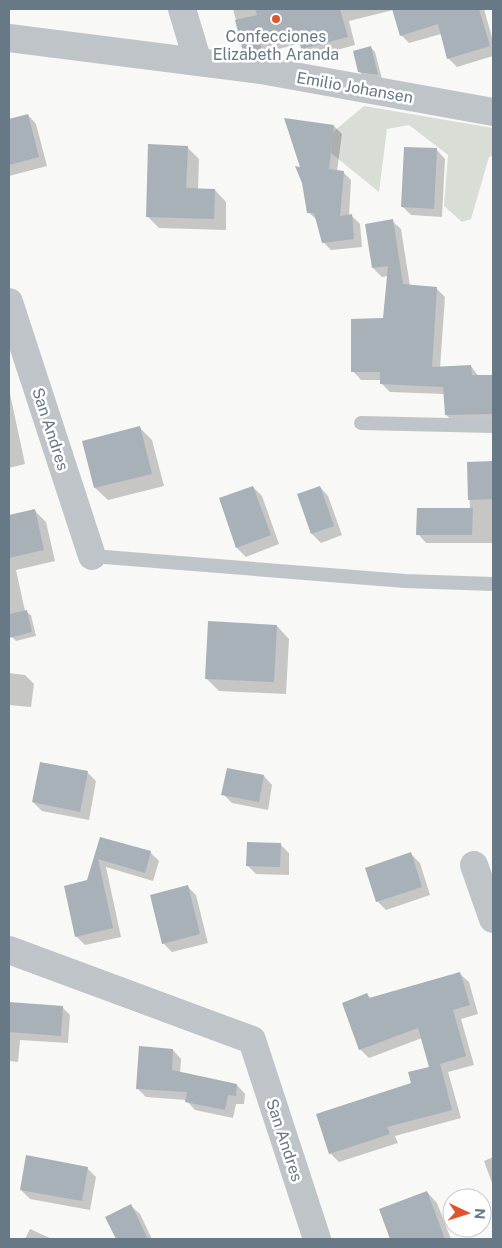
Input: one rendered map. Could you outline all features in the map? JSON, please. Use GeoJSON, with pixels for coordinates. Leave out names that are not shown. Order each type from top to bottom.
{"type":"FeatureCollection","features":[{"type":"Feature","properties":{"kind":"street"},"geometry":{"type":"LineString","coordinates":[[182,9],[198,62]]}},
{"type":"Feature","properties":{"kind":"street","name":"Emilio Johansen"},"geometry":{"type":"LineString","coordinates":[[9,38],[198,62],[493,112]]}},
{"type":"Feature","properties":{"kind":"street","name":"San Andres"},"geometry":{"type":"LineString","coordinates":[[9,302],[16,348],[92,556]]}},
{"type":"Feature","properties":{"kind":"street"},"geometry":{"type":"LineString","coordinates":[[474,865],[493,919]]}},
{"type":"Feature","properties":{"kind":"street","name":"San Andres"},"geometry":{"type":"LineString","coordinates":[[9,950],[252,1040],[317,1239]]}},
{"type":"Feature","properties":{"kind":"lane"},"geometry":{"type":"LineString","coordinates":[[360,423],[493,426]]}},
{"type":"Feature","properties":{"kind":"lane"},"geometry":{"type":"LineString","coordinates":[[92,556],[405,581],[493,584]]}},
{"type":"Feature","properties":{"kind":"shaded area"},"geometry":{"type":"Polygon","coordinates":[[[364,106],[493,128],[493,156],[489,157],[471,219],[462,222],[444,206],[448,155],[409,125],[387,129],[379,192],[331,153],[333,132],[364,106]]]}},
{"type":"Feature","properties":{"kind":"building"},"geometry":{"type":"Polygon","coordinates":[[[255,9],[340,9],[348,37],[301,49],[298,34],[260,43],[262,50],[243,52],[235,20],[257,15],[255,9]]]}},
{"type":"Feature","properties":{"kind":"building"},"geometry":{"type":"Polygon","coordinates":[[[392,9],[479,9],[490,46],[447,59],[438,24],[400,36],[392,9]]]}},
{"type":"Feature","properties":{"kind":"building"},"geometry":{"type":"Polygon","coordinates":[[[371,46],[378,75],[358,72],[353,51],[371,46]]]}},
{"type":"Feature","properties":{"kind":"building"},"geometry":{"type":"Polygon","coordinates":[[[28,114],[39,157],[9,165],[9,119],[28,114]]]}},
{"type":"Feature","properties":{"kind":"building"},"geometry":{"type":"Polygon","coordinates":[[[284,118],[334,125],[329,169],[344,171],[340,216],[352,214],[354,239],[322,243],[314,213],[307,213],[302,183],[295,166],[300,167],[284,118]]]}},
{"type":"Feature","properties":{"kind":"building"},"geometry":{"type":"Polygon","coordinates":[[[148,144],[188,146],[186,188],[215,189],[214,219],[146,217],[148,144]]]}},
{"type":"Feature","properties":{"kind":"building"},"geometry":{"type":"Polygon","coordinates":[[[404,147],[437,148],[434,209],[401,207],[404,147]]]}},
{"type":"Feature","properties":{"kind":"building"},"geometry":{"type":"Polygon","coordinates":[[[393,219],[403,284],[437,287],[432,367],[471,365],[472,375],[493,375],[493,414],[445,415],[443,387],[380,384],[380,372],[351,372],[351,319],[383,318],[388,266],[372,268],[365,224],[393,219]]]}},
{"type":"Feature","properties":{"kind":"building"},"geometry":{"type":"Polygon","coordinates":[[[140,426],[152,474],[94,488],[82,441],[140,426]]]}},
{"type":"Feature","properties":{"kind":"building"},"geometry":{"type":"Polygon","coordinates":[[[493,461],[493,499],[468,500],[467,462],[493,461]]]}},
{"type":"Feature","properties":{"kind":"building"},"geometry":{"type":"Polygon","coordinates":[[[253,486],[271,535],[236,548],[219,498],[253,486]]]}},
{"type":"Feature","properties":{"kind":"building"},"geometry":{"type":"Polygon","coordinates":[[[320,486],[334,526],[311,534],[297,494],[320,486]]]}},
{"type":"Feature","properties":{"kind":"building"},"geometry":{"type":"Polygon","coordinates":[[[417,508],[473,508],[472,535],[416,535],[417,508]]]}},
{"type":"Feature","properties":{"kind":"building"},"geometry":{"type":"Polygon","coordinates":[[[35,509],[44,550],[9,558],[9,515],[35,509]]]}},
{"type":"Feature","properties":{"kind":"building"},"geometry":{"type":"Polygon","coordinates":[[[27,610],[32,632],[9,638],[9,614],[27,610]]]}},
{"type":"Feature","properties":{"kind":"building"},"geometry":{"type":"Polygon","coordinates":[[[208,621],[277,625],[274,682],[205,679],[208,621]]]}},
{"type":"Feature","properties":{"kind":"building"},"geometry":{"type":"Polygon","coordinates":[[[40,762],[88,771],[80,812],[32,802],[40,762]]]}},
{"type":"Feature","properties":{"kind":"building"},"geometry":{"type":"Polygon","coordinates":[[[227,768],[264,775],[259,802],[221,795],[227,768]]]}},
{"type":"Feature","properties":{"kind":"building"},"geometry":{"type":"Polygon","coordinates":[[[100,837],[151,851],[145,873],[98,859],[113,928],[75,937],[64,886],[87,880],[100,837]]]}},
{"type":"Feature","properties":{"kind":"building"},"geometry":{"type":"Polygon","coordinates":[[[247,842],[281,843],[280,867],[246,866],[247,842]]]}},
{"type":"Feature","properties":{"kind":"building"},"geometry":{"type":"Polygon","coordinates":[[[411,852],[422,887],[376,902],[365,868],[411,852]]]}},
{"type":"Feature","properties":{"kind":"building"},"geometry":{"type":"Polygon","coordinates":[[[188,885],[200,934],[162,944],[150,895],[188,885]]]}},
{"type":"Feature","properties":{"kind":"building"},"geometry":{"type":"Polygon","coordinates":[[[460,972],[470,1005],[453,1010],[466,1056],[440,1064],[452,1110],[387,1127],[390,1134],[329,1154],[316,1114],[411,1083],[408,1072],[429,1067],[418,1028],[359,1050],[342,1003],[367,993],[369,998],[460,972]]]}},
{"type":"Feature","properties":{"kind":"building"},"geometry":{"type":"Polygon","coordinates":[[[9,1002],[63,1006],[61,1036],[9,1032],[9,1002]]]}},
{"type":"Feature","properties":{"kind":"building"},"geometry":{"type":"Polygon","coordinates":[[[139,1046],[173,1049],[172,1070],[237,1084],[236,1096],[228,1095],[225,1110],[185,1102],[187,1092],[136,1089],[139,1046]]]}},
{"type":"Feature","properties":{"kind":"building"},"geometry":{"type":"Polygon","coordinates":[[[26,1155],[88,1167],[82,1201],[20,1190],[26,1155]]]}},
{"type":"Feature","properties":{"kind":"building"},"geometry":{"type":"Polygon","coordinates":[[[427,1191],[442,1231],[442,1238],[445,1239],[390,1239],[379,1209],[427,1191]]]}},
{"type":"Feature","properties":{"kind":"building"},"geometry":{"type":"Polygon","coordinates":[[[131,1204],[148,1239],[116,1239],[105,1217],[131,1204]]]}},
{"type":"Feature","properties":{"kind":"place","name":"Confecciones Elizabeth Aranda"},"geometry":{"type":"Point","coordinates":[276,19]}}]}
